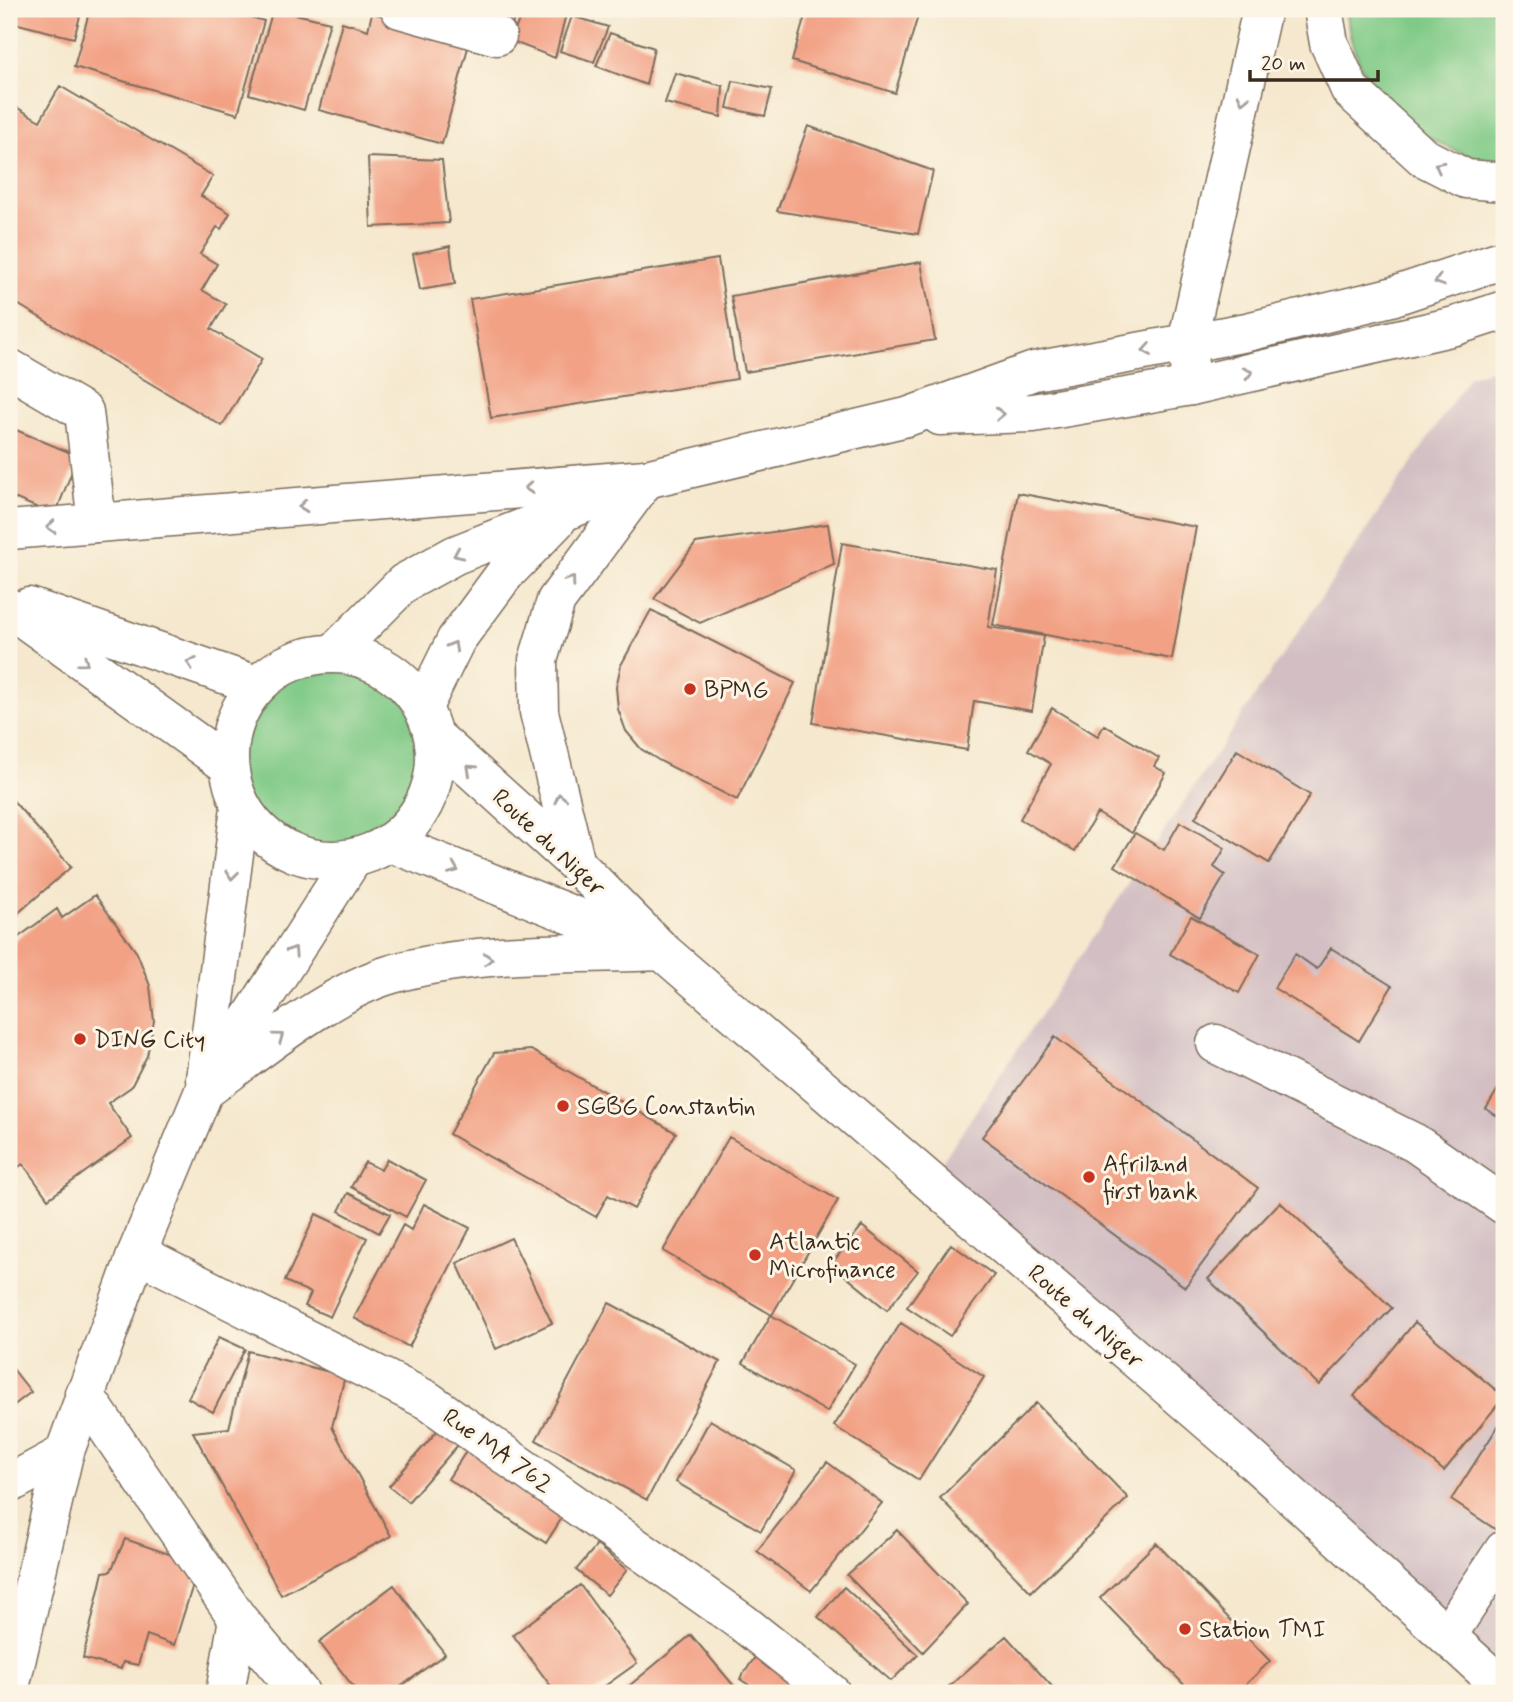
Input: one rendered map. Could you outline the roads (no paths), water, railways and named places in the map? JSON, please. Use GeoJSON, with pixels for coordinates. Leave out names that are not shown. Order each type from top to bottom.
{"type":"FeatureCollection","features":[{"type":"Feature","properties":{"kind":"main road"},"geometry":{"type":"LineString","coordinates":[[400,9],[497,36]]}},
{"type":"Feature","properties":{"kind":"main road"},"geometry":{"type":"LineString","coordinates":[[1191,386],[1187,343],[1262,9]]}},
{"type":"Feature","properties":{"kind":"main road"},"geometry":{"type":"LineString","coordinates":[[1323,9],[1329,43],[1350,90],[1423,157],[1466,179],[1504,182]]}},
{"type":"Feature","properties":{"kind":"main road"},"geometry":{"type":"LineString","coordinates":[[334,653],[404,583],[455,555],[646,479],[907,417],[1034,371],[1247,332],[1391,297],[1504,259]]}},
{"type":"Feature","properties":{"kind":"main road"},"geometry":{"type":"LineString","coordinates":[[907,417],[1033,413],[1191,386],[1455,326],[1504,310]]}},
{"type":"Feature","properties":{"kind":"main road"},"geometry":{"type":"LineString","coordinates":[[9,368],[84,412],[97,523]]}},
{"type":"Feature","properties":{"kind":"main road"},"geometry":{"type":"LineString","coordinates":[[9,530],[646,479]]}},
{"type":"Feature","properties":{"kind":"main road"},"geometry":{"type":"LineString","coordinates":[[576,864],[539,712],[538,660],[556,601],[646,479]]}},
{"type":"Feature","properties":{"kind":"main road"},"geometry":{"type":"LineString","coordinates":[[428,721],[456,640],[504,575],[567,510]]}},
{"type":"Feature","properties":{"kind":"main road"},"geometry":{"type":"LineString","coordinates":[[9,600],[256,685]]}},
{"type":"Feature","properties":{"kind":"main road"},"geometry":{"type":"LineString","coordinates":[[9,608],[228,765]]}},
{"type":"Feature","properties":{"kind":"main road"},"geometry":{"type":"LineString","coordinates":[[334,653],[369,660],[400,679],[428,721],[435,765],[429,796],[413,822],[391,843],[352,860],[319,861],[288,852],[261,833],[240,807],[228,765],[229,736],[239,709],[256,685],[278,667],[305,656],[334,653]]}},
{"type":"Feature","properties":{"kind":"main road","name":"Route du Niger"},"geometry":{"type":"LineString","coordinates":[[428,721],[662,951],[1237,1446],[1504,1688]]}},
{"type":"Feature","properties":{"kind":"main road"},"geometry":{"type":"LineString","coordinates":[[204,1091],[240,807]]}},
{"type":"Feature","properties":{"kind":"main road","name":"Route du Niger"},"geometry":{"type":"LineString","coordinates":[[391,843],[662,951]]}},
{"type":"Feature","properties":{"kind":"main road"},"geometry":{"type":"LineString","coordinates":[[9,1692],[64,1454],[137,1253],[204,1091],[352,860]]}},
{"type":"Feature","properties":{"kind":"main road"},"geometry":{"type":"LineString","coordinates":[[204,1091],[320,1007],[391,974],[467,960],[662,951]]}},
{"type":"Feature","properties":{"kind":"main road"},"geometry":{"type":"LineString","coordinates":[[1216,1044],[1415,1143],[1504,1205]]}},
{"type":"Feature","properties":{"kind":"main road","name":"Rue MA 762"},"geometry":{"type":"LineString","coordinates":[[137,1253],[427,1400],[743,1623],[831,1693]]}},
{"type":"Feature","properties":{"kind":"main road"},"geometry":{"type":"LineString","coordinates":[[84,1394],[238,1619],[300,1693]]}},
{"type":"Feature","properties":{"kind":"main road"},"geometry":{"type":"LineString","coordinates":[[9,1484],[64,1454]]}},
{"type":"Feature","properties":{"kind":"main road"},"geometry":{"type":"LineString","coordinates":[[1447,1636],[1504,1550]]}},
{"type":"Feature","properties":{"kind":"main road"},"geometry":{"type":"LineString","coordinates":[[225,1693],[238,1619]]}},
{"type":"Feature","properties":{"kind":"place","name":"BPMG"},"geometry":{"type":"Point","coordinates":[690,689]}},
{"type":"Feature","properties":{"kind":"place","name":"DING City"},"geometry":{"type":"Point","coordinates":[80,1039]}},
{"type":"Feature","properties":{"kind":"place","name":"SGBG Constantin"},"geometry":{"type":"Point","coordinates":[563,1106]}},
{"type":"Feature","properties":{"kind":"place","name":"Afriland first bank"},"geometry":{"type":"Point","coordinates":[1089,1177]}},
{"type":"Feature","properties":{"kind":"place","name":"Atlantic Microfinance"},"geometry":{"type":"Point","coordinates":[755,1255]}},
{"type":"Feature","properties":{"kind":"place","name":"Station TMI"},"geometry":{"type":"Point","coordinates":[1185,1629]}}]}
